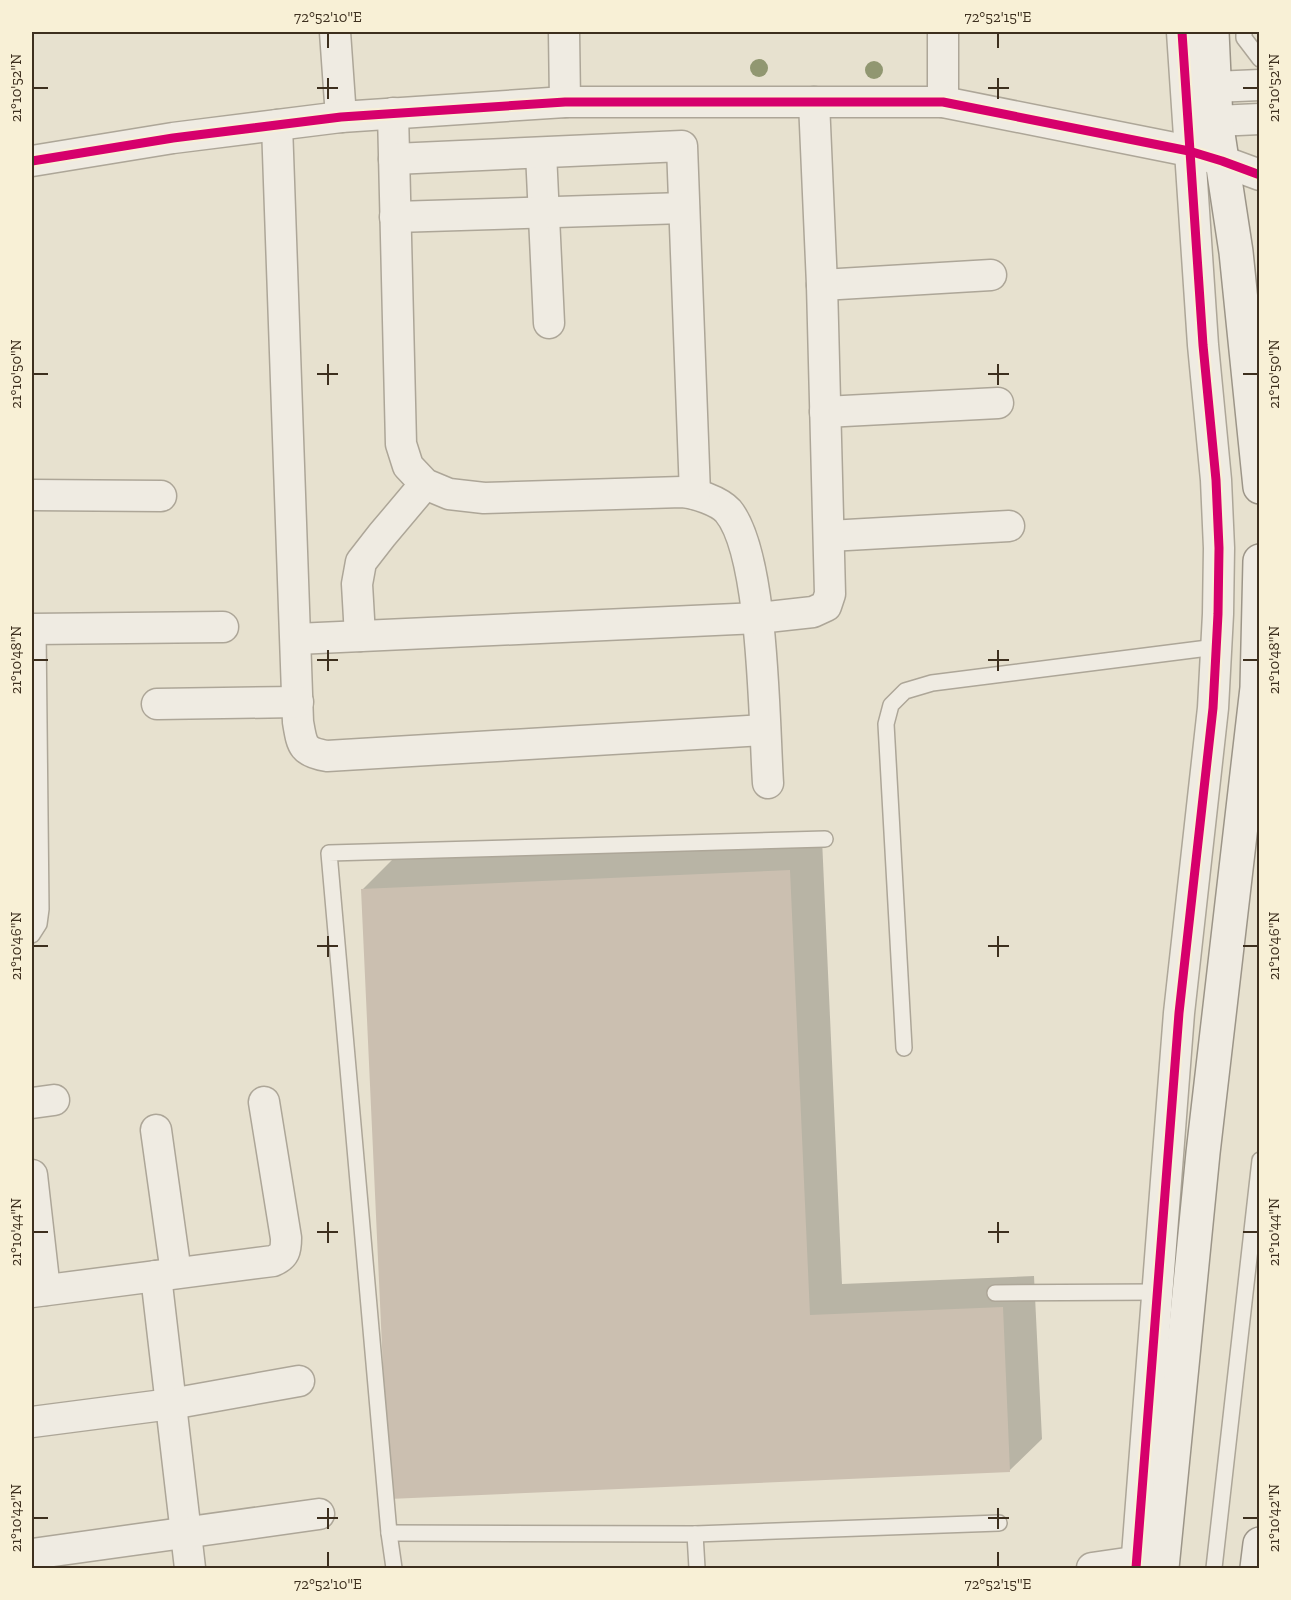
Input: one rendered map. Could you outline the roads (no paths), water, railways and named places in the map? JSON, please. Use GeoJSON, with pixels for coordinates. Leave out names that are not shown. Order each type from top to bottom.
{"type":"FeatureCollection","features":[{"type":"Feature","properties":{"kind":"main road"},"geometry":{"type":"LineString","coordinates":[[1212,32],[1216,121],[1236,252],[1260,487]]}},
{"type":"Feature","properties":{"kind":"main road"},"geometry":{"type":"LineString","coordinates":[[1149,1564],[1203,1153],[1257,688],[1260,561]]}},
{"type":"Feature","properties":{"kind":"main road"},"geometry":{"type":"LineString","coordinates":[[1257,1569],[1260,1544]]}},
{"type":"Feature","properties":{"kind":"street"},"geometry":{"type":"LineString","coordinates":[[335,32],[340,117]]}},
{"type":"Feature","properties":{"kind":"street"},"geometry":{"type":"LineString","coordinates":[[564,32],[566,102]]}},
{"type":"Feature","properties":{"kind":"street"},"geometry":{"type":"LineString","coordinates":[[943,32],[944,102]]}},
{"type":"Feature","properties":{"kind":"street"},"geometry":{"type":"LineString","coordinates":[[1092,1569],[1149,1564],[1157,1292],[1179,1013],[1213,708],[1219,548],[1216,480],[1203,345],[1182,32]]}},
{"type":"Feature","properties":{"kind":"street"},"geometry":{"type":"LineString","coordinates":[[1214,87],[1260,85]]}},
{"type":"Feature","properties":{"kind":"street"},"geometry":{"type":"LineString","coordinates":[[32,160],[173,138],[340,117],[393,113],[566,102],[944,102],[1189,151],[1260,174]]}},
{"type":"Feature","properties":{"kind":"street"},"geometry":{"type":"LineString","coordinates":[[296,639],[758,618],[813,612],[826,606],[831,594],[814,102]]}},
{"type":"Feature","properties":{"kind":"street"},"geometry":{"type":"LineString","coordinates":[[393,113],[401,444],[408,466],[426,484],[449,494],[484,498],[695,494],[727,509],[739,530],[747,555],[758,618],[768,783]]}},
{"type":"Feature","properties":{"kind":"street"},"geometry":{"type":"LineString","coordinates":[[1216,121],[1260,118]]}},
{"type":"Feature","properties":{"kind":"street"},"geometry":{"type":"LineString","coordinates":[[277,125],[298,722],[302,743],[312,753],[327,756],[765,730]]}},
{"type":"Feature","properties":{"kind":"street"},"geometry":{"type":"LineString","coordinates":[[394,159],[682,146],[695,494]]}},
{"type":"Feature","properties":{"kind":"street"},"geometry":{"type":"LineString","coordinates":[[541,153],[549,323]]}},
{"type":"Feature","properties":{"kind":"street"},"geometry":{"type":"LineString","coordinates":[[395,217],[684,208]]}},
{"type":"Feature","properties":{"kind":"street"},"geometry":{"type":"LineString","coordinates":[[822,285],[991,275]]}},
{"type":"Feature","properties":{"kind":"street"},"geometry":{"type":"LineString","coordinates":[[825,412],[999,403]]}},
{"type":"Feature","properties":{"kind":"street"},"geometry":{"type":"LineString","coordinates":[[360,636],[357,584],[361,562],[426,484]]}},
{"type":"Feature","properties":{"kind":"street"},"geometry":{"type":"LineString","coordinates":[[32,495],[161,496]]}},
{"type":"Feature","properties":{"kind":"street"},"geometry":{"type":"LineString","coordinates":[[829,536],[1009,526]]}},
{"type":"Feature","properties":{"kind":"street"},"geometry":{"type":"LineString","coordinates":[[35,629],[223,627]]}},
{"type":"Feature","properties":{"kind":"street"},"geometry":{"type":"LineString","coordinates":[[157,704],[298,702]]}},
{"type":"Feature","properties":{"kind":"street"},"geometry":{"type":"LineString","coordinates":[[32,1175],[38,1291],[273,1261],[281,1257],[285,1250],[286,1238],[264,1102]]}},
{"type":"Feature","properties":{"kind":"street"},"geometry":{"type":"LineString","coordinates":[[156,1130],[166,1275],[171,1404],[190,1569]]}},
{"type":"Feature","properties":{"kind":"street"},"geometry":{"type":"LineString","coordinates":[[32,1422],[171,1404],[300,1381]]}},
{"type":"Feature","properties":{"kind":"street"},"geometry":{"type":"LineString","coordinates":[[32,1554],[319,1514]]}},
{"type":"Feature","properties":{"kind":"lane"},"geometry":{"type":"LineString","coordinates":[[1244,32],[1244,38],[1260,59]]}},
{"type":"Feature","properties":{"kind":"lane"},"geometry":{"type":"LineString","coordinates":[[32,935],[39,924],[41,909],[35,629]]}},
{"type":"Feature","properties":{"kind":"lane"},"geometry":{"type":"LineString","coordinates":[[904,1048],[886,724],[891,705],[905,691],[932,683],[1216,647]]}},
{"type":"Feature","properties":{"kind":"lane"},"geometry":{"type":"LineString","coordinates":[[394,1569],[329,853],[825,839]]}},
{"type":"Feature","properties":{"kind":"lane"},"geometry":{"type":"LineString","coordinates":[[1214,1569],[1260,1160]]}},
{"type":"Feature","properties":{"kind":"lane"},"geometry":{"type":"LineString","coordinates":[[995,1293],[1157,1292]]}},
{"type":"Feature","properties":{"kind":"lane"},"geometry":{"type":"LineString","coordinates":[[389,1533],[695,1534],[999,1523]]}},
{"type":"Feature","properties":{"kind":"lane"},"geometry":{"type":"LineString","coordinates":[[695,1534],[697,1569]]}}]}
